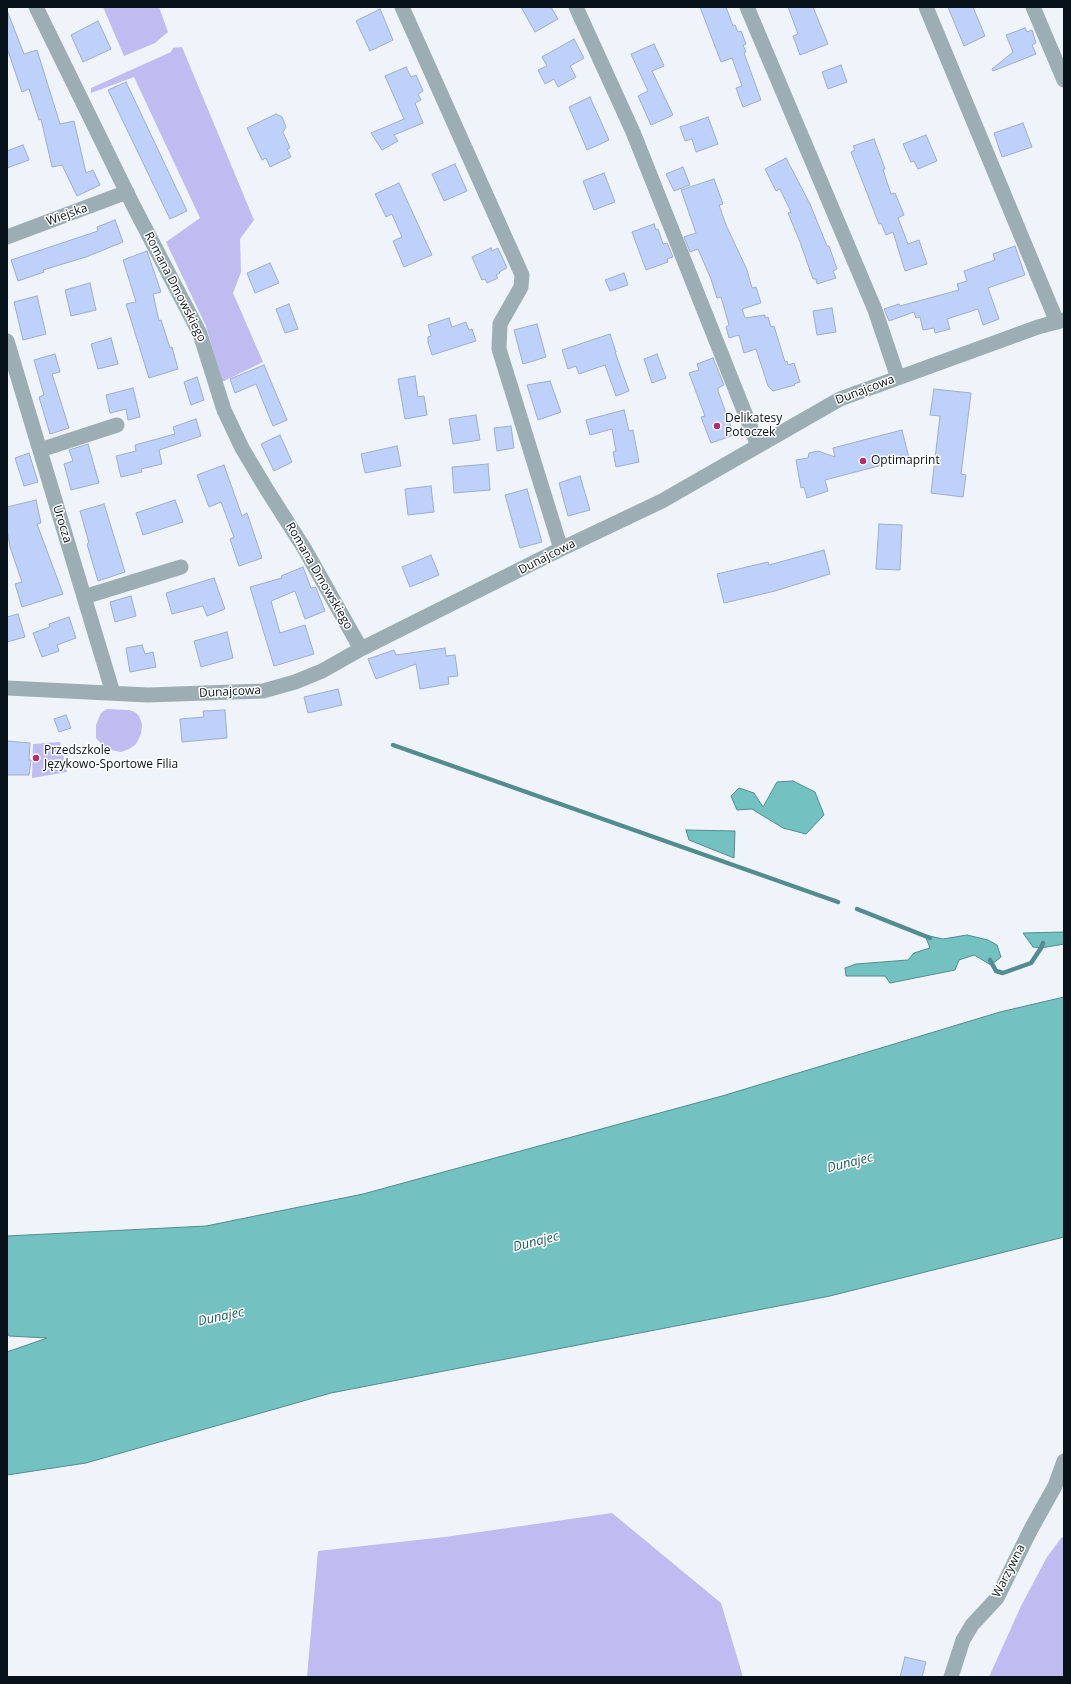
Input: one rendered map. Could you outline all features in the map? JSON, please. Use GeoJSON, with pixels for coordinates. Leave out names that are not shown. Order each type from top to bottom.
{"type":"FeatureCollection","features":[{"type":"Feature","properties":{"kind":"street","name":"Romana Dmowskiego"},"geometry":{"type":"LineString","coordinates":[[36,7],[127,192],[200,334],[224,410],[242,448],[266,490],[304,548],[361,649]]}},
{"type":"Feature","properties":{"kind":"street"},"geometry":{"type":"LineString","coordinates":[[402,7],[522,275],[521,287],[500,324],[499,349],[561,549]]}},
{"type":"Feature","properties":{"kind":"street"},"geometry":{"type":"LineString","coordinates":[[576,7],[633,132],[758,446]]}},
{"type":"Feature","properties":{"kind":"street"},"geometry":{"type":"LineString","coordinates":[[747,7],[875,310],[898,378]]}},
{"type":"Feature","properties":{"kind":"street"},"geometry":{"type":"LineString","coordinates":[[926,7],[1061,321]]}},
{"type":"Feature","properties":{"kind":"street"},"geometry":{"type":"LineString","coordinates":[[1033,7],[1064,80]]}},
{"type":"Feature","properties":{"kind":"street","name":"Wiejska"},"geometry":{"type":"LineString","coordinates":[[7,237],[127,192]]}},
{"type":"Feature","properties":{"kind":"street","name":"Dunajcowa"},"geometry":{"type":"LineString","coordinates":[[7,688],[148,695],[263,690],[295,682],[322,671],[361,649],[561,549],[662,501],[840,399],[1038,327],[1061,321]]}},
{"type":"Feature","properties":{"kind":"street","name":"Urocza"},"geometry":{"type":"LineString","coordinates":[[7,341],[113,693]]}},
{"type":"Feature","properties":{"kind":"street"},"geometry":{"type":"LineString","coordinates":[[40,450],[118,425]]}},
{"type":"Feature","properties":{"kind":"street"},"geometry":{"type":"LineString","coordinates":[[84,597],[181,567]]}},
{"type":"Feature","properties":{"kind":"street","name":"Warzywna"},"geometry":{"type":"LineString","coordinates":[[951,1677],[963,1640],[972,1625],[997,1598],[1031,1529],[1055,1486],[1064,1461]]}},
{"type":"Feature","properties":{"kind":"shaded area"},"geometry":{"type":"Polygon","coordinates":[[[103,7],[159,7],[168,32],[155,43],[124,56],[103,7]]]}},
{"type":"Feature","properties":{"kind":"shaded area"},"geometry":{"type":"Polygon","coordinates":[[[182,47],[254,220],[240,239],[241,272],[233,293],[263,362],[222,382],[206,326],[166,242],[200,218],[134,77],[91,93],[91,88],[171,52],[173,48],[182,47]]]}},
{"type":"Feature","properties":{"kind":"shaded area"},"geometry":{"type":"Polygon","coordinates":[[[107,709],[129,710],[135,712],[139,716],[142,724],[141,734],[136,744],[129,749],[121,752],[111,750],[103,746],[96,738],[96,725],[101,713],[107,709]]]}},
{"type":"Feature","properties":{"kind":"shaded area"},"geometry":{"type":"Polygon","coordinates":[[[60,742],[67,772],[32,778],[33,744],[60,742]]]}},
{"type":"Feature","properties":{"kind":"shaded area"},"geometry":{"type":"Polygon","coordinates":[[[612,1513],[721,1603],[743,1677],[307,1677],[318,1551],[445,1537],[612,1513]]]}},
{"type":"Feature","properties":{"kind":"shaded area"},"geometry":{"type":"Polygon","coordinates":[[[1062,1537],[1064,1539],[1064,1677],[989,1677],[1021,1606],[1047,1557],[1062,1537]]]}},
{"type":"Feature","properties":{"kind":"water"},"geometry":{"type":"Polygon","coordinates":[[[793,781],[815,792],[824,815],[806,834],[783,828],[752,809],[737,810],[731,796],[739,788],[754,793],[763,807],[777,782],[793,781]]]}},
{"type":"Feature","properties":{"kind":"water"},"geometry":{"type":"Polygon","coordinates":[[[686,830],[735,831],[734,858],[689,840],[686,830]]]}},
{"type":"Feature","properties":{"kind":"water"},"geometry":{"type":"Polygon","coordinates":[[[1064,932],[1064,944],[1041,948],[1033,947],[1023,933],[1064,932]]]}},
{"type":"Feature","properties":{"kind":"water"},"geometry":{"type":"Polygon","coordinates":[[[925,935],[943,939],[967,935],[988,940],[997,945],[1001,957],[991,965],[974,955],[959,960],[955,970],[890,983],[885,976],[846,976],[845,968],[856,964],[908,960],[914,953],[930,948],[925,935]]]}},
{"type":"Feature","properties":{"kind":"water","name":"Dunajec"},"geometry":{"type":"Polygon","coordinates":[[[1064,997],[1064,1237],[830,1296],[331,1393],[86,1463],[7,1475],[7,1352],[47,1338],[9,1336],[7,1332],[7,1236],[206,1226],[363,1194],[722,1096],[1000,1012],[1064,997]]]}},
{"type":"Feature","properties":{"kind":"building"},"geometry":{"type":"Polygon","coordinates":[[[521,7],[551,7],[558,19],[535,32],[521,7]]]}},
{"type":"Feature","properties":{"kind":"building"},"geometry":{"type":"Polygon","coordinates":[[[700,7],[726,7],[733,26],[735,25],[738,32],[741,31],[746,44],[743,45],[746,52],[744,53],[761,100],[743,107],[736,88],[742,86],[732,58],[721,62],[700,7]]]}},
{"type":"Feature","properties":{"kind":"building"},"geometry":{"type":"Polygon","coordinates":[[[788,7],[813,7],[828,44],[800,55],[793,36],[798,34],[788,7]]]}},
{"type":"Feature","properties":{"kind":"building"},"geometry":{"type":"Polygon","coordinates":[[[948,7],[973,7],[985,36],[964,46],[948,7]]]}},
{"type":"Feature","properties":{"kind":"building"},"geometry":{"type":"Polygon","coordinates":[[[380,9],[393,40],[370,51],[356,21],[380,9]]]}},
{"type":"Feature","properties":{"kind":"building"},"geometry":{"type":"Polygon","coordinates":[[[8,13],[24,54],[37,50],[60,124],[74,121],[86,173],[93,170],[100,185],[77,196],[62,165],[52,167],[41,119],[39,120],[29,89],[22,92],[7,48],[8,13]]]}},
{"type":"Feature","properties":{"kind":"building"},"geometry":{"type":"Polygon","coordinates":[[[98,21],[111,49],[83,62],[71,35],[98,21]]]}},
{"type":"Feature","properties":{"kind":"building"},"geometry":{"type":"Polygon","coordinates":[[[1025,28],[1027,32],[1032,30],[1036,43],[1032,45],[1036,54],[993,71],[992,69],[1013,52],[1006,35],[1025,28]]]}},
{"type":"Feature","properties":{"kind":"building"},"geometry":{"type":"Polygon","coordinates":[[[574,39],[584,58],[570,66],[576,77],[558,87],[554,79],[545,84],[538,70],[547,66],[542,57],[574,39]]]}},
{"type":"Feature","properties":{"kind":"building"},"geometry":{"type":"Polygon","coordinates":[[[654,44],[664,66],[652,71],[673,115],[651,125],[638,96],[648,91],[631,54],[654,44]]]}},
{"type":"Feature","properties":{"kind":"building"},"geometry":{"type":"Polygon","coordinates":[[[841,65],[847,82],[828,89],[822,72],[841,65]]]}},
{"type":"Feature","properties":{"kind":"building"},"geometry":{"type":"Polygon","coordinates":[[[406,67],[411,77],[416,75],[423,91],[418,94],[421,100],[415,103],[423,123],[394,135],[398,141],[382,150],[371,133],[404,119],[385,76],[406,67]]]}},
{"type":"Feature","properties":{"kind":"building"},"geometry":{"type":"Polygon","coordinates":[[[126,82],[187,211],[170,219],[108,90],[126,82]]]}},
{"type":"Feature","properties":{"kind":"building"},"geometry":{"type":"Polygon","coordinates":[[[590,97],[609,140],[587,150],[569,107],[590,97]]]}},
{"type":"Feature","properties":{"kind":"building"},"geometry":{"type":"Polygon","coordinates":[[[276,114],[282,117],[286,127],[283,132],[290,148],[287,149],[291,157],[270,167],[266,158],[262,160],[247,128],[276,114]]]}},
{"type":"Feature","properties":{"kind":"building"},"geometry":{"type":"Polygon","coordinates":[[[708,117],[718,144],[696,152],[692,139],[685,141],[680,127],[708,117]]]}},
{"type":"Feature","properties":{"kind":"building"},"geometry":{"type":"Polygon","coordinates":[[[1023,123],[1032,147],[1002,157],[994,133],[1023,123]]]}},
{"type":"Feature","properties":{"kind":"building"},"geometry":{"type":"Polygon","coordinates":[[[926,135],[937,161],[918,169],[914,161],[911,162],[903,144],[926,135]]]}},
{"type":"Feature","properties":{"kind":"building"},"geometry":{"type":"Polygon","coordinates":[[[874,139],[885,169],[883,170],[891,194],[895,193],[904,215],[898,218],[908,244],[919,240],[927,264],[905,271],[893,232],[886,235],[881,223],[879,224],[851,152],[855,150],[853,146],[874,139]]]}},
{"type":"Feature","properties":{"kind":"building"},"geometry":{"type":"Polygon","coordinates":[[[23,145],[29,160],[7,168],[7,151],[23,145]]]}},
{"type":"Feature","properties":{"kind":"building"},"geometry":{"type":"Polygon","coordinates":[[[786,158],[810,204],[827,246],[829,246],[837,269],[833,271],[836,278],[817,284],[816,279],[813,279],[788,213],[791,212],[780,189],[776,191],[765,169],[786,158]]]}},
{"type":"Feature","properties":{"kind":"building"},"geometry":{"type":"Polygon","coordinates":[[[455,164],[467,191],[444,201],[432,174],[455,164]]]}},
{"type":"Feature","properties":{"kind":"building"},"geometry":{"type":"Polygon","coordinates":[[[683,167],[690,185],[674,191],[666,174],[683,167]]]}},
{"type":"Feature","properties":{"kind":"building"},"geometry":{"type":"Polygon","coordinates":[[[604,173],[615,202],[594,210],[583,181],[604,173]]]}},
{"type":"Feature","properties":{"kind":"building"},"geometry":{"type":"Polygon","coordinates":[[[714,179],[723,204],[719,205],[726,225],[747,270],[752,288],[756,287],[761,303],[742,309],[745,318],[765,315],[765,318],[768,317],[771,327],[774,326],[785,362],[787,361],[788,365],[794,363],[800,382],[794,384],[795,385],[773,391],[768,386],[756,349],[744,353],[739,335],[729,338],[726,327],[729,325],[721,297],[717,298],[711,279],[698,249],[690,252],[684,237],[696,233],[681,190],[714,179]]]}},
{"type":"Feature","properties":{"kind":"building"},"geometry":{"type":"Polygon","coordinates":[[[399,183],[432,255],[404,267],[393,241],[402,237],[392,214],[386,217],[375,194],[399,183]]]}},
{"type":"Feature","properties":{"kind":"building"},"geometry":{"type":"Polygon","coordinates":[[[115,220],[123,242],[86,257],[43,270],[44,272],[18,281],[11,260],[98,231],[97,227],[115,220]]]}},
{"type":"Feature","properties":{"kind":"building"},"geometry":{"type":"Polygon","coordinates":[[[654,224],[656,230],[658,229],[663,244],[667,243],[673,257],[667,259],[668,262],[646,270],[632,232],[654,224]]]}},
{"type":"Feature","properties":{"kind":"building"},"geometry":{"type":"Polygon","coordinates":[[[1015,246],[1025,275],[988,288],[999,319],[983,325],[978,309],[947,319],[950,329],[935,333],[934,328],[923,330],[920,317],[916,318],[914,312],[889,321],[884,309],[959,290],[957,284],[967,281],[964,271],[995,260],[993,254],[1015,246]]]}},
{"type":"Feature","properties":{"kind":"building"},"geometry":{"type":"Polygon","coordinates":[[[491,248],[492,251],[498,248],[507,268],[496,275],[498,278],[487,283],[485,279],[482,280],[472,257],[491,248]]]}},
{"type":"Feature","properties":{"kind":"building"},"geometry":{"type":"Polygon","coordinates":[[[147,251],[161,292],[153,294],[159,321],[161,320],[170,348],[172,347],[178,369],[149,378],[126,304],[136,302],[123,260],[147,251]]]}},
{"type":"Feature","properties":{"kind":"building"},"geometry":{"type":"Polygon","coordinates":[[[270,263],[279,283],[255,293],[247,273],[270,263]]]}},
{"type":"Feature","properties":{"kind":"building"},"geometry":{"type":"Polygon","coordinates":[[[624,273],[628,285],[610,291],[605,280],[624,273]]]}},
{"type":"Feature","properties":{"kind":"building"},"geometry":{"type":"Polygon","coordinates":[[[90,283],[96,310],[71,316],[65,290],[90,283]]]}},
{"type":"Feature","properties":{"kind":"building"},"geometry":{"type":"Polygon","coordinates":[[[37,296],[46,334],[23,340],[14,302],[37,296]]]}},
{"type":"Feature","properties":{"kind":"building"},"geometry":{"type":"Polygon","coordinates":[[[289,304],[298,329],[285,333],[276,309],[289,304]]]}},
{"type":"Feature","properties":{"kind":"building"},"geometry":{"type":"Polygon","coordinates":[[[832,308],[836,332],[817,335],[813,311],[832,308]]]}},
{"type":"Feature","properties":{"kind":"building"},"geometry":{"type":"Polygon","coordinates":[[[449,318],[452,327],[466,322],[469,330],[472,329],[476,341],[432,355],[428,342],[428,337],[431,336],[428,325],[449,318]]]}},
{"type":"Feature","properties":{"kind":"building"},"geometry":{"type":"Polygon","coordinates":[[[537,324],[546,357],[523,364],[514,330],[537,324]]]}},
{"type":"Feature","properties":{"kind":"building"},"geometry":{"type":"Polygon","coordinates":[[[610,334],[629,391],[616,396],[605,365],[579,374],[576,366],[568,369],[562,350],[610,334]]]}},
{"type":"Feature","properties":{"kind":"building"},"geometry":{"type":"Polygon","coordinates":[[[111,338],[118,364],[98,369],[91,344],[111,338]]]}},
{"type":"Feature","properties":{"kind":"building"},"geometry":{"type":"Polygon","coordinates":[[[55,354],[60,372],[52,374],[69,428],[50,434],[39,397],[44,395],[34,360],[55,354]]]}},
{"type":"Feature","properties":{"kind":"building"},"geometry":{"type":"Polygon","coordinates":[[[657,354],[666,378],[652,383],[644,359],[657,354]]]}},
{"type":"Feature","properties":{"kind":"building"},"geometry":{"type":"Polygon","coordinates":[[[713,358],[724,385],[718,388],[718,391],[734,435],[711,443],[701,417],[705,416],[689,373],[699,370],[697,364],[713,358]]]}},
{"type":"Feature","properties":{"kind":"building"},"geometry":{"type":"Polygon","coordinates":[[[264,365],[287,420],[273,426],[256,384],[235,393],[230,379],[264,365]]]}},
{"type":"Feature","properties":{"kind":"building"},"geometry":{"type":"Polygon","coordinates":[[[415,376],[418,397],[424,396],[427,415],[405,419],[398,379],[415,376]]]}},
{"type":"Feature","properties":{"kind":"building"},"geometry":{"type":"Polygon","coordinates":[[[197,377],[204,400],[191,405],[184,382],[197,377]]]}},
{"type":"Feature","properties":{"kind":"building"},"geometry":{"type":"Polygon","coordinates":[[[550,381],[561,412],[538,420],[527,385],[550,381]]]}},
{"type":"Feature","properties":{"kind":"building"},"geometry":{"type":"Polygon","coordinates":[[[133,388],[140,417],[128,420],[126,409],[110,413],[106,395],[133,388]]]}},
{"type":"Feature","properties":{"kind":"building"},"geometry":{"type":"Polygon","coordinates":[[[934,389],[971,393],[961,474],[966,475],[963,497],[931,493],[940,416],[930,415],[934,389]]]}},
{"type":"Feature","properties":{"kind":"building"},"geometry":{"type":"Polygon","coordinates":[[[624,410],[629,431],[633,430],[639,462],[616,467],[613,452],[616,451],[612,429],[590,435],[586,420],[624,410]]]}},
{"type":"Feature","properties":{"kind":"building"},"geometry":{"type":"Polygon","coordinates":[[[476,415],[480,440],[453,444],[449,419],[476,415]]]}},
{"type":"Feature","properties":{"kind":"building"},"geometry":{"type":"Polygon","coordinates":[[[196,419],[201,436],[159,450],[162,464],[141,469],[142,472],[121,477],[116,456],[136,451],[135,445],[175,434],[173,427],[196,419]]]}},
{"type":"Feature","properties":{"kind":"building"},"geometry":{"type":"Polygon","coordinates":[[[511,426],[514,448],[497,451],[494,428],[511,426]]]}},
{"type":"Feature","properties":{"kind":"building"},"geometry":{"type":"Polygon","coordinates":[[[902,430],[909,458],[825,480],[828,491],[807,498],[804,487],[801,488],[796,460],[808,458],[809,453],[818,451],[835,457],[833,448],[902,430]]]}},
{"type":"Feature","properties":{"kind":"building"},"geometry":{"type":"Polygon","coordinates":[[[280,435],[292,462],[274,471],[261,444],[280,435]]]}},
{"type":"Feature","properties":{"kind":"building"},"geometry":{"type":"Polygon","coordinates":[[[88,444],[99,483],[71,490],[64,464],[73,461],[69,450],[88,444]]]}},
{"type":"Feature","properties":{"kind":"building"},"geometry":{"type":"Polygon","coordinates":[[[397,446],[401,466],[365,473],[361,454],[397,446]]]}},
{"type":"Feature","properties":{"kind":"building"},"geometry":{"type":"Polygon","coordinates":[[[29,453],[38,482],[24,486],[15,458],[29,453]]]}},
{"type":"Feature","properties":{"kind":"building"},"geometry":{"type":"Polygon","coordinates":[[[488,464],[490,490],[454,493],[452,467],[488,464]]]}},
{"type":"Feature","properties":{"kind":"building"},"geometry":{"type":"Polygon","coordinates":[[[224,465],[242,516],[247,513],[262,558],[239,566],[230,539],[234,537],[221,502],[209,507],[197,475],[224,465]]]}},
{"type":"Feature","properties":{"kind":"building"},"geometry":{"type":"Polygon","coordinates":[[[580,476],[590,510],[568,516],[559,483],[580,476]]]}},
{"type":"Feature","properties":{"kind":"building"},"geometry":{"type":"Polygon","coordinates":[[[431,486],[434,512],[408,515],[405,489],[431,486]]]}},
{"type":"Feature","properties":{"kind":"building"},"geometry":{"type":"Polygon","coordinates":[[[527,489],[542,542],[520,548],[505,495],[527,489]]]}},
{"type":"Feature","properties":{"kind":"building"},"geometry":{"type":"Polygon","coordinates":[[[36,500],[41,523],[37,524],[63,594],[22,607],[15,584],[22,582],[10,547],[7,529],[7,507],[36,500]]]}},
{"type":"Feature","properties":{"kind":"building"},"geometry":{"type":"Polygon","coordinates":[[[175,500],[183,522],[143,535],[136,513],[175,500]]]}},
{"type":"Feature","properties":{"kind":"building"},"geometry":{"type":"Polygon","coordinates":[[[104,504],[125,572],[98,581],[87,544],[89,543],[80,511],[104,504]]]}},
{"type":"Feature","properties":{"kind":"building"},"geometry":{"type":"Polygon","coordinates":[[[879,524],[902,525],[900,570],[876,569],[879,524]]]}},
{"type":"Feature","properties":{"kind":"building"},"geometry":{"type":"Polygon","coordinates":[[[824,550],[830,574],[775,591],[724,603],[717,574],[768,562],[769,565],[824,550]]]}},
{"type":"Feature","properties":{"kind":"building"},"geometry":{"type":"Polygon","coordinates":[[[431,555],[439,575],[410,587],[402,567],[431,555]]]}},
{"type":"Feature","properties":{"kind":"building"},"geometry":{"type":"Polygon","coordinates":[[[303,567],[311,588],[316,588],[325,611],[305,619],[295,591],[271,601],[280,633],[305,625],[314,654],[274,666],[250,587],[282,578],[281,576],[303,567]]]}},
{"type":"Feature","properties":{"kind":"building"},"geometry":{"type":"Polygon","coordinates":[[[214,578],[225,609],[207,616],[203,606],[172,614],[166,593],[214,578]]]}},
{"type":"Feature","properties":{"kind":"building"},"geometry":{"type":"Polygon","coordinates":[[[131,596],[136,616],[115,622],[110,602],[131,596]]]}},
{"type":"Feature","properties":{"kind":"building"},"geometry":{"type":"Polygon","coordinates":[[[18,614],[25,637],[7,642],[7,617],[18,614]]]}},
{"type":"Feature","properties":{"kind":"building"},"geometry":{"type":"Polygon","coordinates":[[[69,617],[76,638],[57,645],[59,651],[42,657],[33,633],[50,627],[49,624],[69,617]]]}},
{"type":"Feature","properties":{"kind":"building"},"geometry":{"type":"Polygon","coordinates":[[[227,632],[233,658],[201,667],[194,641],[227,632]]]}},
{"type":"Feature","properties":{"kind":"building"},"geometry":{"type":"Polygon","coordinates":[[[142,645],[145,654],[153,652],[156,667],[130,672],[126,648],[142,645]]]}},
{"type":"Feature","properties":{"kind":"building"},"geometry":{"type":"Polygon","coordinates":[[[445,648],[446,656],[455,655],[458,676],[448,677],[449,684],[420,689],[416,664],[376,679],[368,659],[394,650],[396,655],[445,648]]]}},
{"type":"Feature","properties":{"kind":"building"},"geometry":{"type":"Polygon","coordinates":[[[338,689],[342,705],[308,713],[304,697],[338,689]]]}},
{"type":"Feature","properties":{"kind":"building"},"geometry":{"type":"Polygon","coordinates":[[[225,710],[227,738],[182,742],[180,719],[204,717],[203,711],[225,710]]]}},
{"type":"Feature","properties":{"kind":"building"},"geometry":{"type":"Polygon","coordinates":[[[66,715],[71,728],[59,732],[54,719],[66,715]]]}},
{"type":"Feature","properties":{"kind":"building"},"geometry":{"type":"Polygon","coordinates":[[[7,741],[30,743],[29,760],[31,760],[29,775],[7,775],[7,741]]]}},
{"type":"Feature","properties":{"kind":"building"},"geometry":{"type":"Polygon","coordinates":[[[905,1657],[926,1662],[922,1677],[900,1677],[905,1657]]]}},
{"type":"Feature","properties":{"kind":"waterway"},"geometry":{"type":"LineString","coordinates":[[393,745],[838,902]]}},
{"type":"Feature","properties":{"kind":"waterway"},"geometry":{"type":"LineString","coordinates":[[857,909],[930,938]]}},
{"type":"Feature","properties":{"kind":"waterway"},"geometry":{"type":"LineString","coordinates":[[990,960],[996,971],[1003,973],[1031,963],[1043,943]]}},
{"type":"Feature","properties":{"kind":"place","name":"Delikatesy Potoczek"},"geometry":{"type":"Point","coordinates":[717,426]}},
{"type":"Feature","properties":{"kind":"place","name":"Optimaprint"},"geometry":{"type":"Point","coordinates":[863,461]}},
{"type":"Feature","properties":{"kind":"place","name":"Przedszkole Językowo-Sportowe Filia"},"geometry":{"type":"Point","coordinates":[36,758]}}]}
